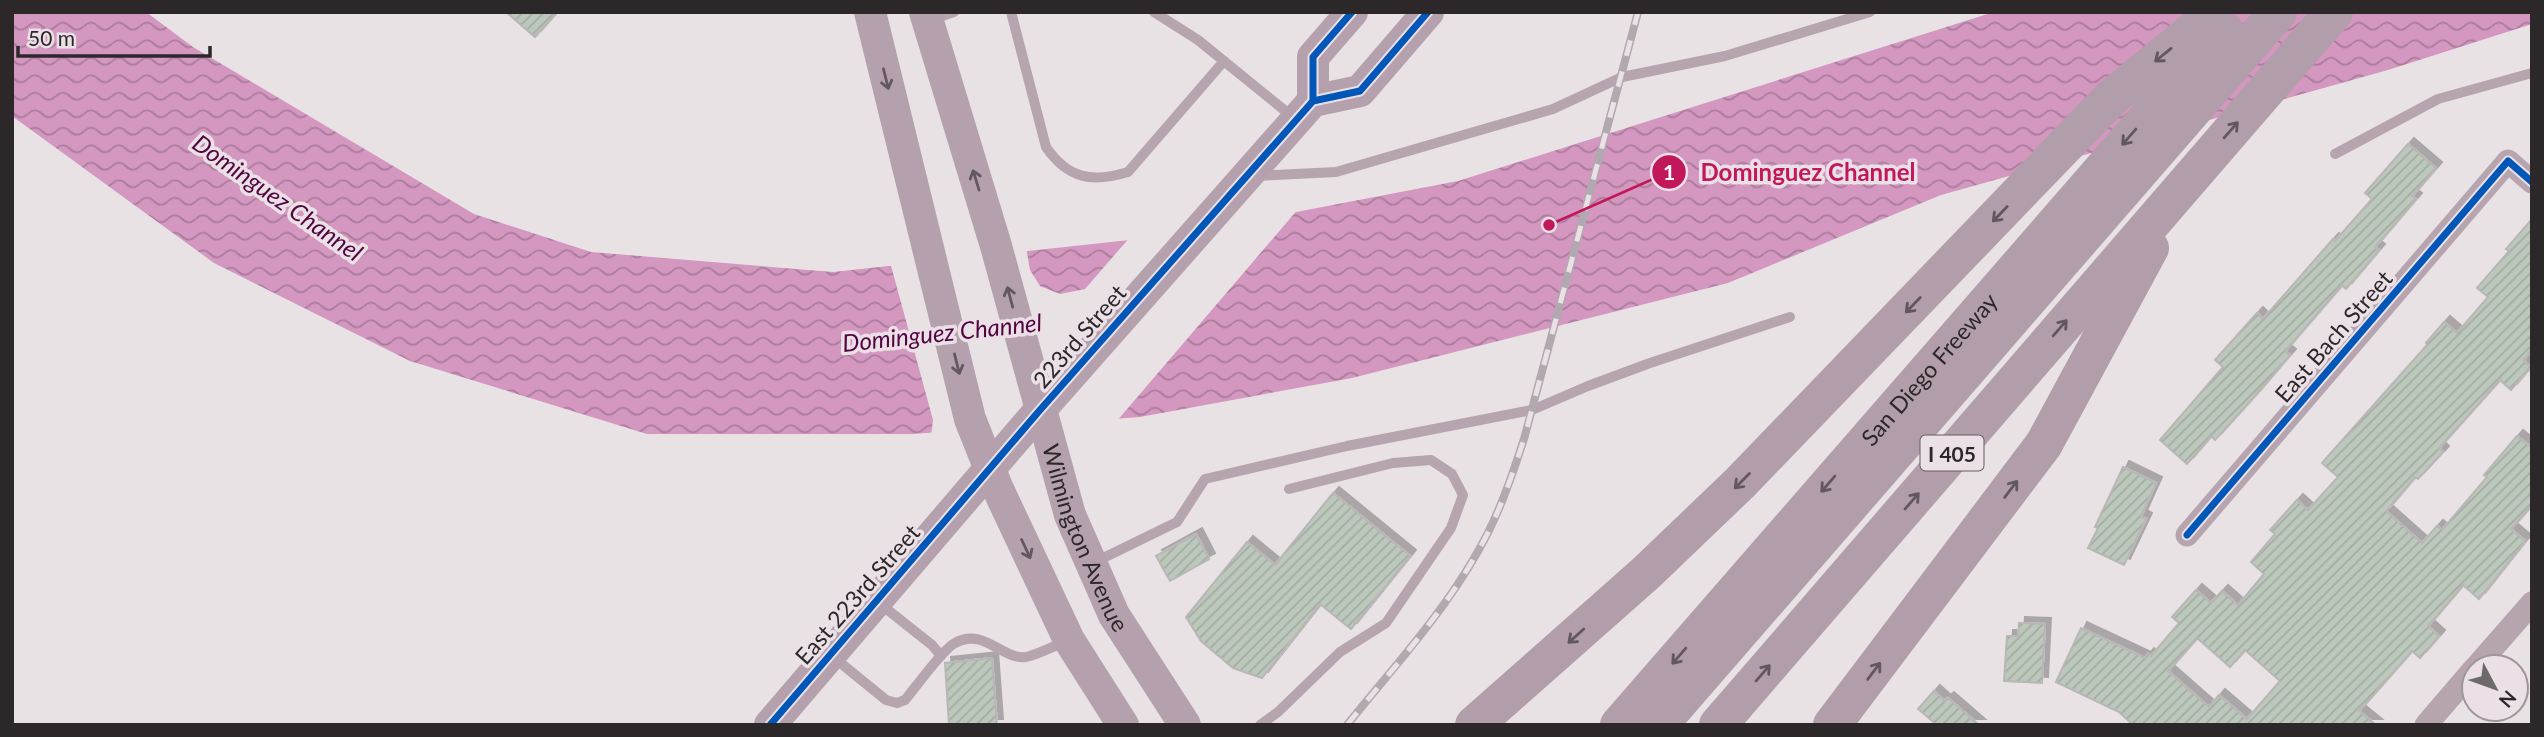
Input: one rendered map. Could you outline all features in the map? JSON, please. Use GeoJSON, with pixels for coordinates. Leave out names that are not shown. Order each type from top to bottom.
{"type":"FeatureCollection","features":[{"type":"Feature","properties":{"kind":"highway"},"geometry":{"type":"LineString","coordinates":[[1474,725],[1665,555],[1740,483],[2111,98],[2216,12]]}},
{"type":"Feature","properties":{"kind":"highway","name":"San Diego Freeway"},"geometry":{"type":"LineString","coordinates":[[1619,725],[2239,12]]}},
{"type":"Feature","properties":{"kind":"highway"},"geometry":{"type":"LineString","coordinates":[[1682,725],[2120,206],[2278,12]]}},
{"type":"Feature","properties":{"kind":"highway"},"geometry":{"type":"LineString","coordinates":[[1659,725],[2120,206],[2300,12]]}},
{"type":"Feature","properties":{"kind":"highway","name":"I 405"},"geometry":{"type":"LineString","coordinates":[[1718,725],[2334,12]]}},
{"type":"Feature","properties":{"kind":"highway"},"geometry":{"type":"LineString","coordinates":[[1832,725],[2044,444],[2186,182]]}},
{"type":"Feature","properties":{"kind":"main road"},"geometry":{"type":"LineString","coordinates":[[870,12],[987,482],[1069,640],[1123,725]]}},
{"type":"Feature","properties":{"kind":"main road"},"geometry":{"type":"LineString","coordinates":[[1304,110],[1313,57],[1352,12]]}},
{"type":"Feature","properties":{"kind":"main road"},"geometry":{"type":"LineString","coordinates":[[1247,176],[1304,110],[1360,91],[1428,12]]}},
{"type":"Feature","properties":{"kind":"main road","name":"Wilmington Avenue"},"geometry":{"type":"LineString","coordinates":[[935,15],[1070,515],[1114,615],[1185,725]]}},
{"type":"Feature","properties":{"kind":"main road","name":"223rd Street"},"geometry":{"type":"LineString","coordinates":[[987,482],[1040,410],[1247,176]]}},
{"type":"Feature","properties":{"kind":"main road","name":"East 223rd Street"},"geometry":{"type":"LineString","coordinates":[[770,725],[877,601],[987,482]]}},
{"type":"Feature","properties":{"kind":"street","name":"East Bach Street"},"geometry":{"type":"LineString","coordinates":[[2187,536],[2508,161],[2532,182]]}},
{"type":"Feature","properties":{"kind":"street"},"geometry":{"type":"LineString","coordinates":[[2488,653],[2532,603]]}},
{"type":"Feature","properties":{"kind":"street"},"geometry":{"type":"LineString","coordinates":[[2426,725],[2460,685]]}},
{"type":"Feature","properties":{"kind":"lane"},"geometry":{"type":"LineString","coordinates":[[1010,12],[1045,147],[1058,165],[1084,177],[1105,180],[1128,172],[1224,61]]}},
{"type":"Feature","properties":{"kind":"lane"},"geometry":{"type":"LineString","coordinates":[[1154,12],[1198,40],[1224,61],[1304,110]]}},
{"type":"Feature","properties":{"kind":"lane"},"geometry":{"type":"LineString","coordinates":[[1247,176],[1336,172],[1553,110],[1622,77],[1725,56],[1870,12]]}},
{"type":"Feature","properties":{"kind":"lane"},"geometry":{"type":"LineString","coordinates":[[2335,154],[2438,99],[2532,72]]}},
{"type":"Feature","properties":{"kind":"lane"},"geometry":{"type":"LineString","coordinates":[[1091,564],[1177,522],[1205,479],[1347,446],[1532,410],[1650,363],[1790,317]]}},
{"type":"Feature","properties":{"kind":"lane"},"geometry":{"type":"LineString","coordinates":[[1260,725],[1278,712],[1340,652],[1386,623],[1451,528],[1463,495],[1451,474],[1430,460],[1393,463],[1289,489]]}},
{"type":"Feature","properties":{"kind":"lane"},"geometry":{"type":"LineString","coordinates":[[877,601],[932,645],[941,656]]}},
{"type":"Feature","properties":{"kind":"lane"},"geometry":{"type":"LineString","coordinates":[[831,655],[886,700],[897,703],[905,700],[954,643],[975,639],[995,645],[1010,654],[1025,657],[1069,640]]}},
{"type":"Feature","properties":{"kind":"water","name":"Dominguez Channel"},"geometry":{"type":"Polygon","coordinates":[[[12,12],[146,12],[193,47],[474,214],[591,252],[833,272],[1176,235],[1458,181],[1994,12],[2532,12],[2532,24],[2388,70],[1941,195],[1728,283],[1352,378],[1140,417],[913,434],[647,434],[410,361],[214,263],[12,116],[12,12]]]}},
{"type":"Feature","properties":{"kind":"pier"},"geometry":{"type":"Polygon","coordinates":[[[1299,208],[1116,422],[931,436],[933,420],[890,262],[1026,247],[1030,270],[1040,286],[1060,294],[1085,289],[1131,236],[1175,231],[1299,208]]]}},
{"type":"Feature","properties":{"kind":"building"},"geometry":{"type":"Polygon","coordinates":[[[506,12],[557,12],[535,37],[506,12]]]}},
{"type":"Feature","properties":{"kind":"building"},"geometry":{"type":"Polygon","coordinates":[[[2408,144],[2436,168],[2412,196],[2416,199],[2375,247],[2379,250],[2346,289],[2342,285],[2285,351],[2290,355],[2253,398],[2215,440],[2211,436],[2187,464],[2160,440],[2223,367],[2215,360],[2257,313],[2263,319],[2333,239],[2335,241],[2372,199],[2365,193],[2408,144]]]}},
{"type":"Feature","properties":{"kind":"building"},"geometry":{"type":"Polygon","coordinates":[[[2532,219],[2532,350],[2523,360],[2530,367],[2511,390],[2500,380],[2439,448],[2443,452],[2418,479],[2415,477],[2386,511],[2422,543],[2437,526],[2442,530],[2487,477],[2484,475],[2517,436],[2532,448],[2532,505],[2511,529],[2525,541],[2479,599],[2463,585],[2428,626],[2439,636],[2420,658],[2412,651],[2359,711],[2376,725],[2133,725],[2119,712],[2056,682],[2081,628],[2145,658],[2148,654],[2151,656],[2179,623],[2172,617],[2196,590],[2211,603],[2222,591],[2238,605],[2264,574],[2251,562],[2275,534],[2270,530],[2297,500],[2308,510],[2338,477],[2322,463],[2427,345],[2444,322],[2457,333],[2488,297],[2477,288],[2509,251],[2506,249],[2532,219]],[[2197,638],[2168,671],[2209,707],[2219,695],[2247,719],[2280,681],[2245,650],[2230,667],[2197,638]]]}},
{"type":"Feature","properties":{"kind":"building"},"geometry":{"type":"Polygon","coordinates":[[[2123,467],[2156,483],[2141,516],[2146,519],[2124,565],[2088,548],[2123,467]]]}},
{"type":"Feature","properties":{"kind":"building"},"geometry":{"type":"Polygon","coordinates":[[[1333,493],[1410,556],[1351,629],[1320,604],[1262,678],[1233,668],[1201,641],[1186,617],[1247,542],[1275,565],[1333,493]]]}},
{"type":"Feature","properties":{"kind":"building"},"geometry":{"type":"Polygon","coordinates":[[[1196,534],[1209,559],[1170,581],[1156,556],[1196,534]]]}},
{"type":"Feature","properties":{"kind":"building"},"geometry":{"type":"Polygon","coordinates":[[[2019,623],[2045,624],[2042,683],[2004,681],[2007,636],[2018,636],[2019,623]]]}},
{"type":"Feature","properties":{"kind":"building"},"geometry":{"type":"Polygon","coordinates":[[[992,658],[997,725],[949,725],[945,663],[992,658]]]}},
{"type":"Feature","properties":{"kind":"building"},"geometry":{"type":"Polygon","coordinates":[[[1934,691],[1945,701],[1948,698],[1979,725],[1937,725],[1918,709],[1934,691]]]}},
{"type":"Feature","properties":{"kind":"railway"},"geometry":{"type":"LineString","coordinates":[[1347,725],[1448,598],[1485,539],[1504,498],[1524,439],[1638,12]]}},
{"type":"Feature","properties":{"kind":"cycle path"},"geometry":{"type":"LineString","coordinates":[[1313,101],[1313,57],[1352,12]]}},
{"type":"Feature","properties":{"kind":"cycle path"},"geometry":{"type":"LineString","coordinates":[[770,725],[1040,410],[1313,101],[1360,91],[1428,12]]}},
{"type":"Feature","properties":{"kind":"cycle path"},"geometry":{"type":"LineString","coordinates":[[2187,535],[2508,161],[2532,182]]}},
{"type":"Feature","properties":{"kind":"place","name":"Dominguez Channel"},"geometry":{"type":"Point","coordinates":[1549,225]}}]}
